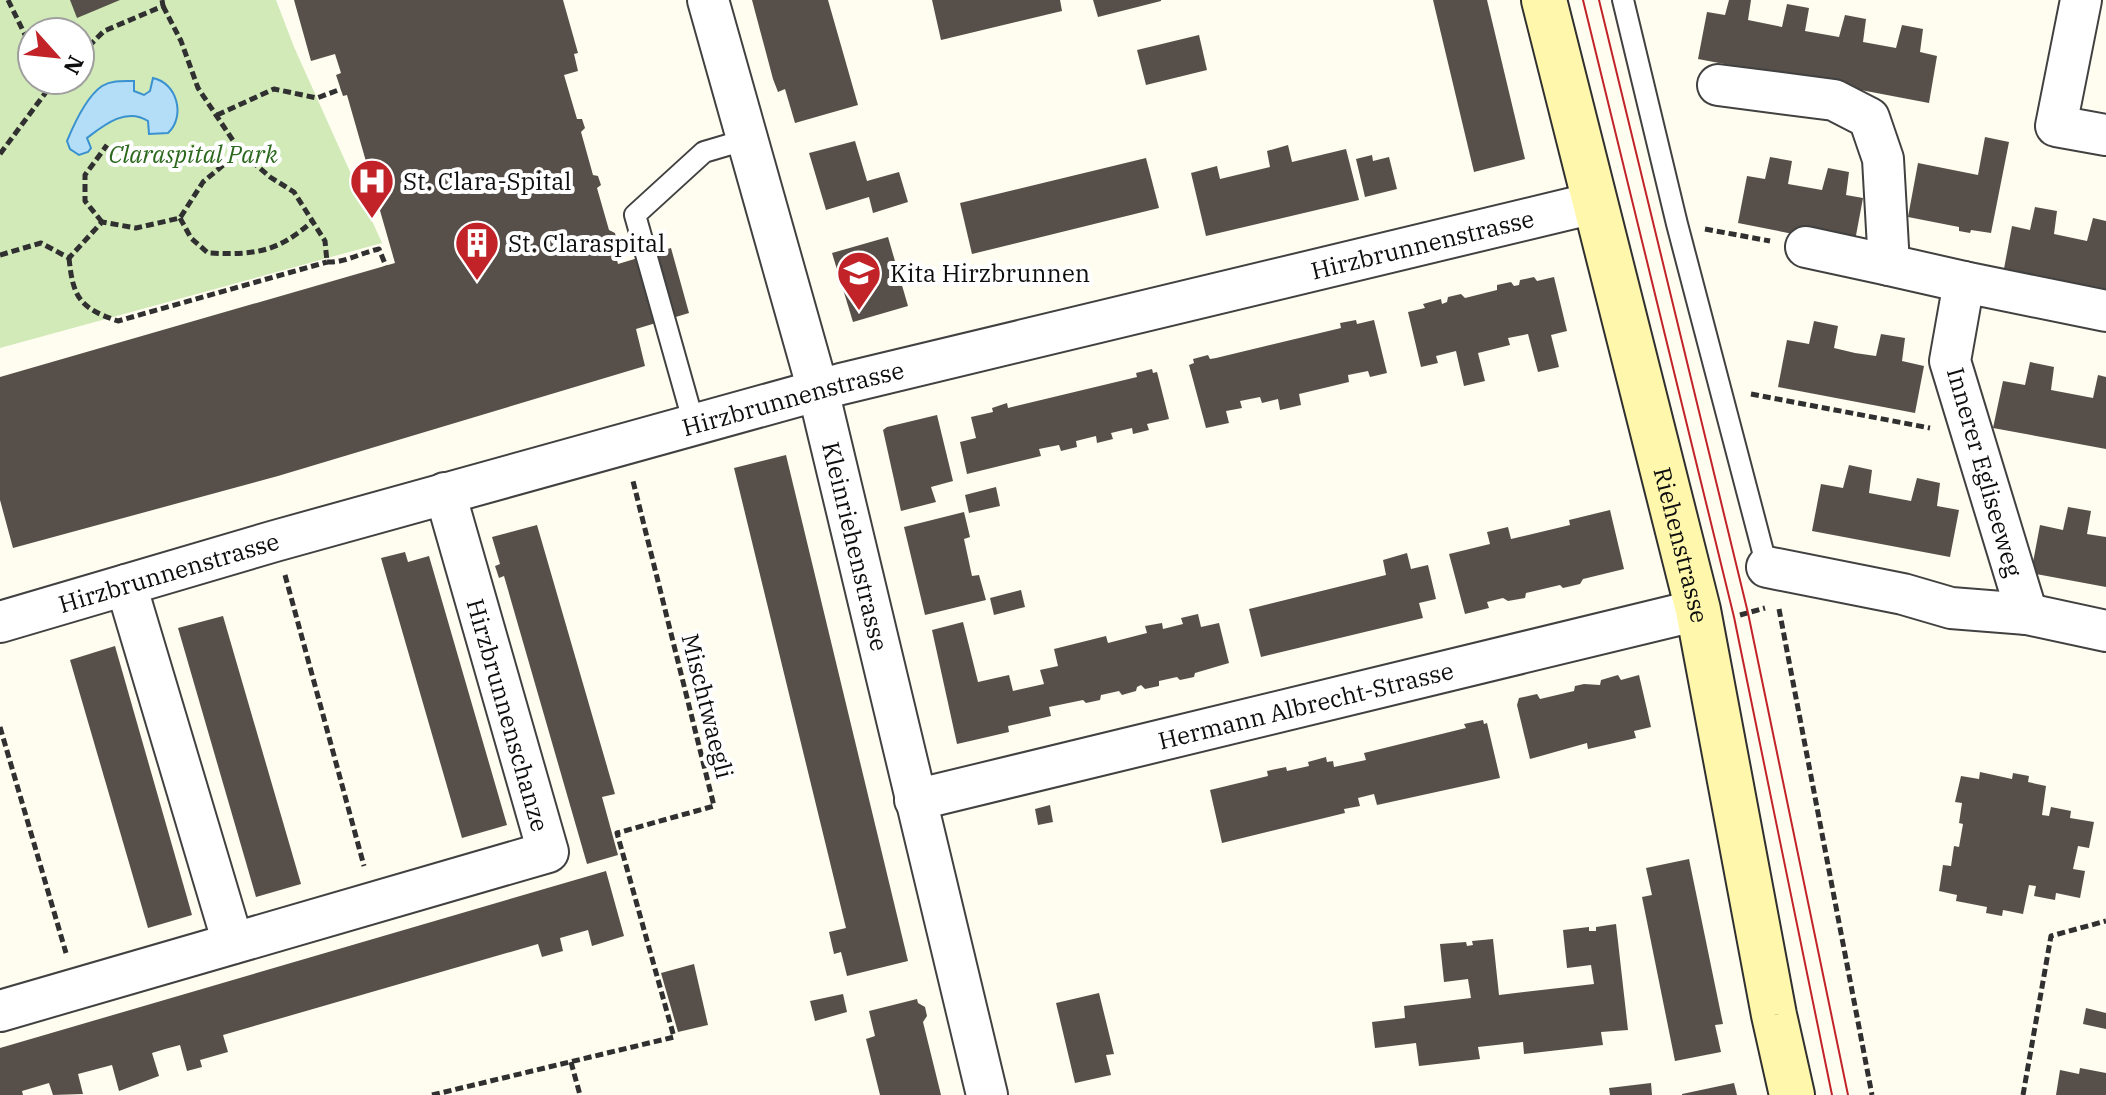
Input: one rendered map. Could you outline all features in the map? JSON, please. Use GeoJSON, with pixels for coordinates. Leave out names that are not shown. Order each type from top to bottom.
{"type":"FeatureCollection","features":[{"type":"Feature","properties":{"kind":"main road","name":"Riehenstrasse"},"geometry":{"type":"LineString","coordinates":[[1544,0],[1698,610],[1774,1015],[1792,1095]]}},
{"type":"Feature","properties":{"kind":"street","name":"Kleinriehenstrasse"},"geometry":{"type":"LineString","coordinates":[[708,0],[818,390],[987,1095]]}},
{"type":"Feature","properties":{"kind":"street"},"geometry":{"type":"LineString","coordinates":[[2081,0],[2056,126],[2106,135]]}},
{"type":"Feature","properties":{"kind":"street"},"geometry":{"type":"LineString","coordinates":[[1718,85],[1834,100],[1869,118],[1883,159],[1889,265]]}},
{"type":"Feature","properties":{"kind":"street","name":"Hirzbrunnenstrasse"},"geometry":{"type":"LineString","coordinates":[[0,622],[275,541],[818,390],[1594,203]]}},
{"type":"Feature","properties":{"kind":"street"},"geometry":{"type":"LineString","coordinates":[[1806,247],[2106,311]]}},
{"type":"Feature","properties":{"kind":"street","name":"Innerer Egliseeweg"},"geometry":{"type":"LineString","coordinates":[[1964,282],[1950,361],[2027,614]]}},
{"type":"Feature","properties":{"kind":"street","name":"Hirzbrunnenschanze"},"geometry":{"type":"LineString","coordinates":[[0,1011],[548,852],[445,493]]}},
{"type":"Feature","properties":{"kind":"street","name":"Innerer Egliseeweg"},"geometry":{"type":"LineString","coordinates":[[1767,567],[1903,594],[1951,608],[2027,614],[2106,631]]}},
{"type":"Feature","properties":{"kind":"street"},"geometry":{"type":"LineString","coordinates":[[126,585],[233,943]]}},
{"type":"Feature","properties":{"kind":"street","name":"Hermann Albrecht-Strasse"},"geometry":{"type":"LineString","coordinates":[[915,800],[1698,610]]}},
{"type":"Feature","properties":{"kind":"lane"},"geometry":{"type":"LineString","coordinates":[[1623,0],[1677,224],[1767,567]]}},
{"type":"Feature","properties":{"kind":"lane"},"geometry":{"type":"LineString","coordinates":[[694,424],[635,215],[704,152],[748,139]]}},
{"type":"Feature","properties":{"kind":"path"},"geometry":{"type":"LineString","coordinates":[[96,39],[104,31],[162,3],[181,41],[198,88],[240,151],[270,177],[294,192],[325,241],[327,262]]}},
{"type":"Feature","properties":{"kind":"path"},"geometry":{"type":"LineString","coordinates":[[217,115],[274,89],[317,98],[341,89]]}},
{"type":"Feature","properties":{"kind":"path"},"geometry":{"type":"LineString","coordinates":[[0,154],[41,96]]}},
{"type":"Feature","properties":{"kind":"path"},"geometry":{"type":"LineString","coordinates":[[107,145],[85,175],[85,201],[102,222],[136,228],[180,218],[203,182],[240,151]]}},
{"type":"Feature","properties":{"kind":"path"},"geometry":{"type":"LineString","coordinates":[[180,218],[191,238],[208,253],[250,255],[291,240],[313,221]]}},
{"type":"Feature","properties":{"kind":"path"},"geometry":{"type":"LineString","coordinates":[[102,222],[69,258],[72,288],[92,313],[118,321],[327,262],[343,263],[356,254],[379,249],[386,266]]}},
{"type":"Feature","properties":{"kind":"path"},"geometry":{"type":"LineString","coordinates":[[1677,224],[1806,247]]}},
{"type":"Feature","properties":{"kind":"path"},"geometry":{"type":"LineString","coordinates":[[0,255],[41,243],[69,258]]}},
{"type":"Feature","properties":{"kind":"path"},"geometry":{"type":"LineString","coordinates":[[1719,388],[1973,437]]}},
{"type":"Feature","properties":{"kind":"path","name":"Mischtwaegli"},"geometry":{"type":"LineString","coordinates":[[432,1095],[674,1037],[617,833],[714,806],[624,444]]}},
{"type":"Feature","properties":{"kind":"path"},"geometry":{"type":"LineString","coordinates":[[275,541],[374,902]]}},
{"type":"Feature","properties":{"kind":"path"},"geometry":{"type":"LineString","coordinates":[[1767,567],[1778,604],[1872,1095]]}},
{"type":"Feature","properties":{"kind":"path"},"geometry":{"type":"LineString","coordinates":[[0,727],[77,988]]}},
{"type":"Feature","properties":{"kind":"path"},"geometry":{"type":"LineString","coordinates":[[2023,1095],[2051,936],[2106,921]]}},
{"type":"Feature","properties":{"kind":"path"},"geometry":{"type":"LineString","coordinates":[[571,1062],[580,1095]]}},
{"type":"Feature","properties":{"kind":"green space","name":"Claraspital Park"},"geometry":{"type":"Polygon","coordinates":[[[0,0],[276,0],[382,243],[0,348],[0,0]]]}},
{"type":"Feature","properties":{"kind":"water"},"geometry":{"type":"Polygon","coordinates":[[[153,78],[168,86],[173,93],[177,118],[168,133],[149,134],[148,121],[140,117],[124,117],[108,123],[87,138],[91,148],[88,152],[79,155],[70,149],[67,141],[73,127],[86,104],[102,86],[118,81],[134,81],[134,91],[144,95],[150,91],[153,78]]]}},
{"type":"Feature","properties":{"kind":"building"},"geometry":{"type":"Polygon","coordinates":[[[70,0],[120,0],[82,16],[76,16],[70,0]]]}},
{"type":"Feature","properties":{"kind":"building","name":"St. Claraspital"},"geometry":{"type":"Polygon","coordinates":[[[294,0],[563,0],[578,53],[574,54],[578,71],[564,75],[577,119],[582,119],[585,128],[581,132],[593,175],[598,176],[601,185],[597,188],[609,230],[615,233],[617,242],[613,245],[618,264],[671,248],[689,313],[636,329],[645,366],[278,476],[13,548],[0,500],[0,377],[395,263],[347,95],[343,96],[336,75],[341,73],[335,54],[311,61],[294,0]]]}},
{"type":"Feature","properties":{"kind":"building"},"geometry":{"type":"Polygon","coordinates":[[[752,0],[828,0],[858,105],[795,123],[785,89],[778,92],[773,79],[752,0]]]}},
{"type":"Feature","properties":{"kind":"building"},"geometry":{"type":"Polygon","coordinates":[[[932,0],[1060,0],[1062,11],[941,40],[932,0]]]}},
{"type":"Feature","properties":{"kind":"building"},"geometry":{"type":"Polygon","coordinates":[[[1093,0],[1161,0],[1161,1],[1098,17],[1093,0]]]}},
{"type":"Feature","properties":{"kind":"building"},"geometry":{"type":"Polygon","coordinates":[[[1433,0],[1487,0],[1525,159],[1474,172],[1433,0]]]}},
{"type":"Feature","properties":{"kind":"building"},"geometry":{"type":"Polygon","coordinates":[[[1729,0],[1751,0],[1748,20],[1782,27],[1787,4],[1809,8],[1805,31],[1839,37],[1845,15],[1866,19],[1863,42],[1896,48],[1902,25],[1923,29],[1920,52],[1937,56],[1929,103],[1698,59],[1707,12],[1725,15],[1729,0]]]}},
{"type":"Feature","properties":{"kind":"building"},"geometry":{"type":"Polygon","coordinates":[[[1199,35],[1207,70],[1146,85],[1137,50],[1199,35]]]}},
{"type":"Feature","properties":{"kind":"building"},"geometry":{"type":"Polygon","coordinates":[[[1985,137],[2009,142],[1991,233],[1959,231],[1959,227],[1908,217],[1918,163],[1978,175],[1985,137]]]}},
{"type":"Feature","properties":{"kind":"building"},"geometry":{"type":"Polygon","coordinates":[[[855,141],[867,181],[899,172],[908,202],[873,213],[869,197],[826,210],[809,153],[855,141]]]}},
{"type":"Feature","properties":{"kind":"building"},"geometry":{"type":"Polygon","coordinates":[[[1288,145],[1292,162],[1346,149],[1359,200],[1206,236],[1191,173],[1217,166],[1220,179],[1270,167],[1267,151],[1288,145]]]}},
{"type":"Feature","properties":{"kind":"building"},"geometry":{"type":"Polygon","coordinates":[[[1372,155],[1373,161],[1389,157],[1397,189],[1365,197],[1356,159],[1372,155]]]}},
{"type":"Feature","properties":{"kind":"building"},"geometry":{"type":"Polygon","coordinates":[[[1770,157],[1792,161],[1788,184],[1822,190],[1828,168],[1849,172],[1846,195],[1863,198],[1854,246],[1738,223],[1747,176],[1765,179],[1770,157]]]}},
{"type":"Feature","properties":{"kind":"building"},"geometry":{"type":"Polygon","coordinates":[[[1146,158],[1159,208],[972,254],[960,203],[1146,158]]]}},
{"type":"Feature","properties":{"kind":"building"},"geometry":{"type":"Polygon","coordinates":[[[2035,207],[2057,211],[2054,234],[2087,241],[2093,218],[2106,221],[2106,293],[2003,274],[2012,226],[2030,230],[2035,207]]]}},
{"type":"Feature","properties":{"kind":"building"},"geometry":{"type":"Polygon","coordinates":[[[888,237],[908,306],[853,322],[832,253],[888,237]]]}},
{"type":"Feature","properties":{"kind":"building"},"geometry":{"type":"Polygon","coordinates":[[[1534,277],[1537,281],[1554,277],[1567,331],[1551,335],[1559,367],[1538,372],[1528,334],[1508,338],[1510,345],[1478,353],[1485,381],[1464,386],[1456,351],[1436,356],[1438,363],[1421,367],[1408,312],[1425,308],[1423,304],[1441,299],[1442,304],[1447,302],[1448,297],[1461,294],[1465,298],[1497,290],[1497,285],[1511,282],[1514,286],[1519,285],[1520,280],[1534,277]]]}},
{"type":"Feature","properties":{"kind":"building"},"geometry":{"type":"Polygon","coordinates":[[[1356,320],[1357,324],[1374,320],[1387,373],[1370,377],[1368,371],[1348,375],[1349,382],[1299,394],[1301,405],[1280,410],[1278,399],[1262,403],[1260,397],[1240,401],[1242,408],[1226,411],[1229,423],[1206,428],[1189,365],[1194,363],[1193,359],[1208,355],[1210,359],[1216,358],[1341,328],[1340,323],[1356,320]]]}},
{"type":"Feature","properties":{"kind":"building"},"geometry":{"type":"Polygon","coordinates":[[[1814,321],[1838,326],[1834,348],[1855,353],[1876,356],[1881,334],[1905,338],[1902,361],[1924,366],[1915,413],[1778,387],[1787,340],[1809,344],[1814,321]]]}},
{"type":"Feature","properties":{"kind":"building"},"geometry":{"type":"Polygon","coordinates":[[[2030,362],[2054,367],[2051,390],[2093,398],[2098,375],[2106,377],[2106,449],[1993,428],[2003,381],[2025,385],[2030,362]]]}},
{"type":"Feature","properties":{"kind":"building"},"geometry":{"type":"Polygon","coordinates":[[[1152,369],[1153,373],[1157,372],[1169,419],[1147,424],[1149,430],[1133,434],[1132,428],[1111,433],[1113,439],[1097,443],[1096,436],[1076,441],[1077,447],[1061,451],[1059,445],[1039,449],[1041,456],[967,474],[960,442],[976,438],[971,417],[993,412],[992,408],[1007,403],[1008,408],[1137,377],[1136,373],[1152,369]]]}},
{"type":"Feature","properties":{"kind":"building"},"geometry":{"type":"Polygon","coordinates":[[[937,415],[953,481],[931,487],[936,502],[901,511],[883,430],[937,415]]]}},
{"type":"Feature","properties":{"kind":"building"},"geometry":{"type":"Polygon","coordinates":[[[786,455],[908,961],[847,976],[841,952],[834,954],[829,932],[846,928],[734,468],[786,455]]]}},
{"type":"Feature","properties":{"kind":"building"},"geometry":{"type":"Polygon","coordinates":[[[1849,465],[1872,470],[1869,493],[1911,501],[1917,478],[1940,483],[1937,506],[1959,510],[1950,557],[1812,531],[1821,484],[1843,488],[1849,465]]]}},
{"type":"Feature","properties":{"kind":"building"},"geometry":{"type":"Polygon","coordinates":[[[996,487],[1000,506],[969,513],[965,495],[996,487]]]}},
{"type":"Feature","properties":{"kind":"building"},"geometry":{"type":"Polygon","coordinates":[[[2068,507],[2091,511],[2087,534],[2106,537],[2106,587],[2031,573],[2040,525],[2063,530],[2068,507]]]}},
{"type":"Feature","properties":{"kind":"building"},"geometry":{"type":"Polygon","coordinates":[[[1610,510],[1624,569],[1583,579],[1580,584],[1526,593],[1525,598],[1487,602],[1489,608],[1465,614],[1449,554],[1490,544],[1487,532],[1508,527],[1511,539],[1570,525],[1569,520],[1610,510]]]}},
{"type":"Feature","properties":{"kind":"building"},"geometry":{"type":"Polygon","coordinates":[[[964,512],[970,537],[964,539],[972,576],[979,575],[986,600],[925,615],[904,527],[964,512]]]}},
{"type":"Feature","properties":{"kind":"building"},"geometry":{"type":"Polygon","coordinates":[[[537,525],[615,794],[602,797],[618,855],[587,864],[504,576],[499,578],[495,566],[500,564],[492,537],[537,525]]]}},
{"type":"Feature","properties":{"kind":"building"},"geometry":{"type":"Polygon","coordinates":[[[405,552],[408,562],[429,556],[507,825],[462,838],[381,558],[405,552]]]}},
{"type":"Feature","properties":{"kind":"building"},"geometry":{"type":"Polygon","coordinates":[[[1407,553],[1411,569],[1428,565],[1436,599],[1419,603],[1423,618],[1261,657],[1249,609],[1386,575],[1383,560],[1407,553]]]}},
{"type":"Feature","properties":{"kind":"building"},"geometry":{"type":"Polygon","coordinates":[[[1021,590],[1025,607],[994,615],[990,598],[1021,590]]]}},
{"type":"Feature","properties":{"kind":"building"},"geometry":{"type":"Polygon","coordinates":[[[1198,614],[1201,627],[1219,623],[1229,663],[1195,673],[1194,677],[1159,681],[1159,686],[1145,689],[1141,685],[1136,691],[1122,695],[1119,691],[1101,695],[1100,700],[1049,707],[1051,716],[1008,726],[1009,732],[957,744],[932,630],[963,622],[978,682],[1009,675],[1013,691],[1044,684],[1040,670],[1058,666],[1054,649],[1106,636],[1108,643],[1147,633],[1145,626],[1162,623],[1163,629],[1183,624],[1181,618],[1198,614]]]}},
{"type":"Feature","properties":{"kind":"building"},"geometry":{"type":"Polygon","coordinates":[[[223,616],[301,884],[256,897],[178,628],[223,616]]]}},
{"type":"Feature","properties":{"kind":"building"},"geometry":{"type":"Polygon","coordinates":[[[115,646],[192,915],[148,928],[70,660],[115,646]]]}},
{"type":"Feature","properties":{"kind":"building"},"geometry":{"type":"Polygon","coordinates":[[[1618,675],[1621,680],[1639,675],[1651,727],[1634,731],[1636,738],[1588,749],[1587,743],[1530,759],[1517,705],[1519,698],[1537,694],[1540,699],[1574,691],[1575,686],[1600,685],[1601,680],[1618,675]]]}},
{"type":"Feature","properties":{"kind":"building"},"geometry":{"type":"Polygon","coordinates":[[[1483,720],[1484,724],[1487,723],[1500,778],[1377,805],[1374,794],[1358,798],[1360,806],[1344,809],[1345,813],[1222,843],[1210,790],[1268,776],[1267,771],[1309,766],[1308,762],[1326,757],[1327,762],[1333,761],[1334,767],[1366,760],[1364,753],[1466,728],[1464,724],[1483,720]]]}},
{"type":"Feature","properties":{"kind":"building"},"geometry":{"type":"Polygon","coordinates":[[[1980,772],[2012,779],[2013,773],[2029,776],[2028,782],[2046,786],[2042,815],[2049,816],[2051,807],[2071,811],[2070,818],[2094,822],[2089,848],[2078,846],[2073,869],[2085,871],[2080,898],[2056,893],[2055,900],[2034,896],[2036,886],[2029,885],[2023,914],[2003,910],[2002,916],[1986,913],[1987,907],[1956,901],[1957,895],[1939,891],[1943,865],[1951,866],[1954,846],[1959,847],[1963,824],[1959,823],[1962,803],[1955,802],[1961,776],[1979,779],[1980,772]]]}},
{"type":"Feature","properties":{"kind":"building"},"geometry":{"type":"Polygon","coordinates":[[[1050,805],[1053,822],[1038,825],[1035,809],[1050,805]]]}},
{"type":"Feature","properties":{"kind":"building"},"geometry":{"type":"Polygon","coordinates":[[[1689,859],[1723,1024],[1715,1025],[1721,1052],[1675,1061],[1642,897],[1652,895],[1646,868],[1689,859]]]}},
{"type":"Feature","properties":{"kind":"building"},"geometry":{"type":"Polygon","coordinates":[[[606,871],[624,936],[592,946],[588,930],[560,938],[563,951],[542,957],[538,944],[223,1035],[228,1052],[200,1060],[202,1067],[187,1071],[180,1045],[165,1049],[152,1053],[159,1076],[119,1091],[112,1065],[78,1074],[83,1094],[53,1095],[49,1083],[22,1091],[23,1095],[0,1095],[0,1048],[606,871]]]}},
{"type":"Feature","properties":{"kind":"building"},"geometry":{"type":"Polygon","coordinates":[[[1616,924],[1628,1030],[1601,1032],[1603,1045],[1524,1054],[1523,1042],[1478,1047],[1480,1059],[1419,1066],[1416,1043],[1375,1048],[1372,1022],[1405,1018],[1404,1006],[1471,998],[1468,979],[1444,982],[1440,944],[1466,942],[1467,946],[1473,945],[1472,941],[1493,939],[1499,995],[1594,984],[1591,965],[1567,968],[1563,930],[1589,927],[1589,931],[1596,931],[1596,927],[1616,924]]]}},
{"type":"Feature","properties":{"kind":"building"},"geometry":{"type":"Polygon","coordinates":[[[694,964],[708,1025],[678,1032],[661,973],[694,964]]]}},
{"type":"Feature","properties":{"kind":"building"},"geometry":{"type":"Polygon","coordinates":[[[1099,993],[1114,1054],[1106,1055],[1111,1075],[1075,1083],[1056,1003],[1099,993]]]}},
{"type":"Feature","properties":{"kind":"building"},"geometry":{"type":"Polygon","coordinates":[[[843,994],[847,1012],[815,1021],[810,1001],[843,994]]]}},
{"type":"Feature","properties":{"kind":"building"},"geometry":{"type":"Polygon","coordinates":[[[917,999],[925,1007],[927,1016],[923,1022],[941,1095],[880,1095],[866,1039],[875,1036],[869,1011],[917,999]]]}},
{"type":"Feature","properties":{"kind":"building"},"geometry":{"type":"Polygon","coordinates":[[[2086,1008],[2106,1013],[2106,1029],[2083,1024],[2086,1008]]]}},
{"type":"Feature","properties":{"kind":"building"},"geometry":{"type":"Polygon","coordinates":[[[2080,1068],[2106,1073],[2106,1095],[2056,1095],[2060,1070],[2079,1074],[2080,1068]]]}},
{"type":"Feature","properties":{"kind":"building"},"geometry":{"type":"Polygon","coordinates":[[[1651,1083],[1652,1095],[1610,1095],[1609,1088],[1651,1083]]]}},
{"type":"Feature","properties":{"kind":"building"},"geometry":{"type":"Polygon","coordinates":[[[1734,1083],[1737,1095],[1682,1095],[1682,1094],[1734,1083]]]}},
{"type":"Feature","properties":{"kind":"tram line"},"geometry":{"type":"LineString","coordinates":[[1583,0],[1734,617],[1832,1095]]}},
{"type":"Feature","properties":{"kind":"tram line"},"geometry":{"type":"LineString","coordinates":[[1599,0],[1748,613],[1848,1095]]}},
{"type":"Feature","properties":{"kind":"place","name":"St. Clara-Spital"},"geometry":{"type":"Point","coordinates":[372,220]}},
{"type":"Feature","properties":{"kind":"place","name":"St. Claraspital"},"geometry":{"type":"Point","coordinates":[477,282]}},
{"type":"Feature","properties":{"kind":"place","name":"Kita Hirzbrunnen"},"geometry":{"type":"Point","coordinates":[859,312]}}]}
